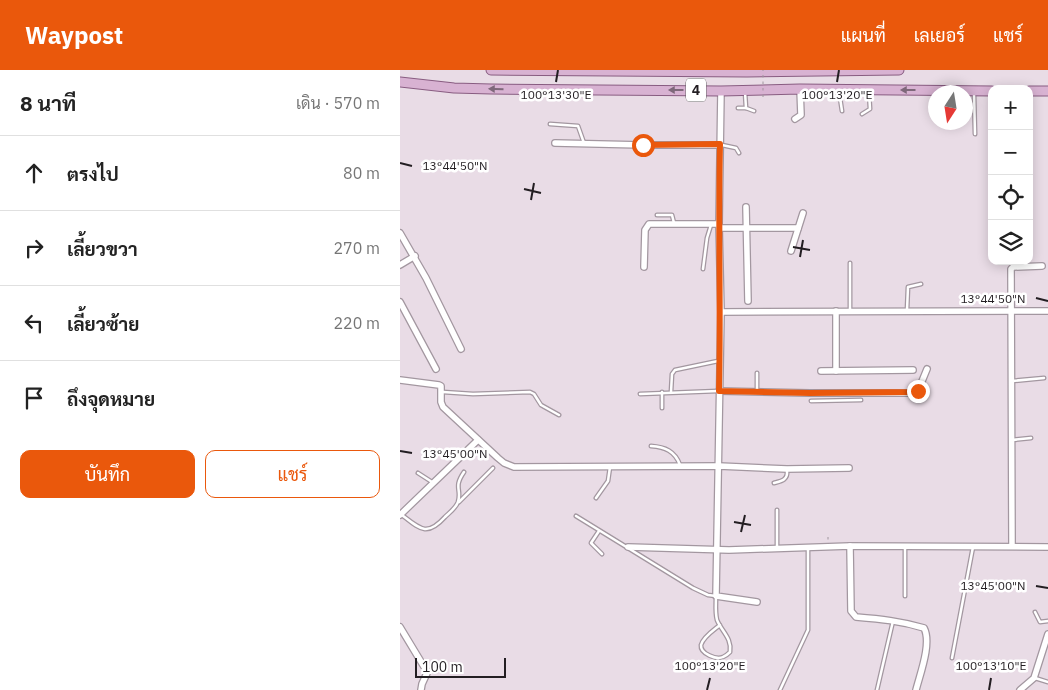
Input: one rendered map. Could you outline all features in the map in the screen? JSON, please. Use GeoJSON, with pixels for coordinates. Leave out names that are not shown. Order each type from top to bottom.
{"type":"FeatureCollection","features":[{"type":"Feature","properties":{"kind":"main road","name":"4"},"geometry":{"type":"LineString","coordinates":[[491,70],[898,70]]}},
{"type":"Feature","properties":{"kind":"main road","name":"4"},"geometry":{"type":"LineString","coordinates":[[400,82],[454,88],[492,89],[721,91],[800,88],[988,91]]}},
{"type":"Feature","properties":{"kind":"main road"},"geometry":{"type":"LineString","coordinates":[[1033,91],[1048,91]]}},
{"type":"Feature","properties":{"kind":"street"},"geometry":{"type":"LineString","coordinates":[[795,119],[801,115],[800,88]]}},
{"type":"Feature","properties":{"kind":"street"},"geometry":{"type":"LineString","coordinates":[[721,91],[719,226],[721,312],[716,596],[757,602]]}},
{"type":"Feature","properties":{"kind":"street"},"geometry":{"type":"LineString","coordinates":[[555,143],[720,144]]}},
{"type":"Feature","properties":{"kind":"street"},"geometry":{"type":"LineString","coordinates":[[746,208],[748,301]]}},
{"type":"Feature","properties":{"kind":"street"},"geometry":{"type":"LineString","coordinates":[[791,251],[804,213]]}},
{"type":"Feature","properties":{"kind":"street"},"geometry":{"type":"LineString","coordinates":[[644,267],[646,226],[652,224],[711,224],[747,228],[798,228]]}},
{"type":"Feature","properties":{"kind":"street"},"geometry":{"type":"LineString","coordinates":[[400,233],[415,256],[461,349]]}},
{"type":"Feature","properties":{"kind":"street"},"geometry":{"type":"LineString","coordinates":[[400,265],[415,256]]}},
{"type":"Feature","properties":{"kind":"street"},"geometry":{"type":"LineString","coordinates":[[1012,546],[1011,269],[1013,267],[1042,266]]}},
{"type":"Feature","properties":{"kind":"street"},"geometry":{"type":"LineString","coordinates":[[400,302],[436,369]]}},
{"type":"Feature","properties":{"kind":"street"},"geometry":{"type":"LineString","coordinates":[[836,311],[836,371]]}},
{"type":"Feature","properties":{"kind":"street"},"geometry":{"type":"LineString","coordinates":[[721,312],[1048,311]]}},
{"type":"Feature","properties":{"kind":"street"},"geometry":{"type":"LineString","coordinates":[[719,391],[915,392],[918,391],[927,369]]}},
{"type":"Feature","properties":{"kind":"street"},"geometry":{"type":"LineString","coordinates":[[821,371],[913,370]]}},
{"type":"Feature","properties":{"kind":"street"},"geometry":{"type":"LineString","coordinates":[[400,380],[441,386],[441,402],[443,407],[504,463],[514,467],[719,466],[787,469],[849,468]]}},
{"type":"Feature","properties":{"kind":"street"},"geometry":{"type":"LineString","coordinates":[[401,515],[478,440]]}},
{"type":"Feature","properties":{"kind":"street"},"geometry":{"type":"LineString","coordinates":[[628,547],[717,550],[850,546],[1048,547]]}},
{"type":"Feature","properties":{"kind":"street"},"geometry":{"type":"LineString","coordinates":[[850,546],[851,611],[853,615],[856,617],[894,620],[924,628],[927,634],[927,642],[916,690]]}},
{"type":"Feature","properties":{"kind":"street"},"geometry":{"type":"LineString","coordinates":[[400,627],[426,670],[427,673],[421,690]]}},
{"type":"Feature","properties":{"kind":"street"},"geometry":{"type":"LineString","coordinates":[[1020,690],[1034,678],[1048,634]]}},
{"type":"Feature","properties":{"kind":"lane"},"geometry":{"type":"LineString","coordinates":[[839,89],[842,111]]}},
{"type":"Feature","properties":{"kind":"lane"},"geometry":{"type":"LineString","coordinates":[[745,90],[746,108]]}},
{"type":"Feature","properties":{"kind":"lane"},"geometry":{"type":"LineString","coordinates":[[862,114],[870,109],[869,90]]}},
{"type":"Feature","properties":{"kind":"lane"},"geometry":{"type":"LineString","coordinates":[[974,91],[976,134]]}},
{"type":"Feature","properties":{"kind":"lane"},"geometry":{"type":"LineString","coordinates":[[738,108],[754,111]]}},
{"type":"Feature","properties":{"kind":"lane"},"geometry":{"type":"LineString","coordinates":[[550,124],[578,126],[584,144]]}},
{"type":"Feature","properties":{"kind":"lane"},"geometry":{"type":"LineString","coordinates":[[720,144],[736,148],[739,153]]}},
{"type":"Feature","properties":{"kind":"lane"},"geometry":{"type":"LineString","coordinates":[[657,214],[672,215],[674,223]]}},
{"type":"Feature","properties":{"kind":"lane"},"geometry":{"type":"LineString","coordinates":[[703,269],[711,224]]}},
{"type":"Feature","properties":{"kind":"lane"},"geometry":{"type":"LineString","coordinates":[[850,263],[850,311]]}},
{"type":"Feature","properties":{"kind":"lane"},"geometry":{"type":"LineString","coordinates":[[907,310],[908,286],[920,284]]}},
{"type":"Feature","properties":{"kind":"lane"},"geometry":{"type":"LineString","coordinates":[[671,392],[672,374],[675,370],[720,361]]}},
{"type":"Feature","properties":{"kind":"lane"},"geometry":{"type":"LineString","coordinates":[[757,374],[757,392]]}},
{"type":"Feature","properties":{"kind":"lane"},"geometry":{"type":"LineString","coordinates":[[1012,381],[1044,378]]}},
{"type":"Feature","properties":{"kind":"lane"},"geometry":{"type":"LineString","coordinates":[[640,394],[719,391]]}},
{"type":"Feature","properties":{"kind":"lane"},"geometry":{"type":"LineString","coordinates":[[442,392],[473,394],[530,392],[534,394],[541,406],[559,415]]}},
{"type":"Feature","properties":{"kind":"lane"},"geometry":{"type":"LineString","coordinates":[[662,392],[662,408]]}},
{"type":"Feature","properties":{"kind":"lane"},"geometry":{"type":"LineString","coordinates":[[828,393],[828,400]]}},
{"type":"Feature","properties":{"kind":"lane"},"geometry":{"type":"LineString","coordinates":[[811,400],[861,400]]}},
{"type":"Feature","properties":{"kind":"lane"},"geometry":{"type":"LineString","coordinates":[[1012,440],[1031,438]]}},
{"type":"Feature","properties":{"kind":"lane"},"geometry":{"type":"LineString","coordinates":[[651,446],[670,450],[676,456],[681,466]]}},
{"type":"Feature","properties":{"kind":"lane"},"geometry":{"type":"LineString","coordinates":[[596,498],[608,481],[610,467]]}},
{"type":"Feature","properties":{"kind":"lane"},"geometry":{"type":"LineString","coordinates":[[401,515],[418,527],[430,529],[436,527],[493,468]]}},
{"type":"Feature","properties":{"kind":"lane"},"geometry":{"type":"LineString","coordinates":[[774,483],[786,478],[787,469]]}},
{"type":"Feature","properties":{"kind":"lane"},"geometry":{"type":"LineString","coordinates":[[458,504],[459,481],[464,472]]}},
{"type":"Feature","properties":{"kind":"lane"},"geometry":{"type":"LineString","coordinates":[[418,473],[433,483]]}},
{"type":"Feature","properties":{"kind":"lane"},"geometry":{"type":"LineString","coordinates":[[777,510],[777,549]]}},
{"type":"Feature","properties":{"kind":"lane"},"geometry":{"type":"LineString","coordinates":[[576,516],[693,588],[708,595],[716,596],[716,611],[720,625],[729,637],[731,646],[730,652],[723,658],[708,655],[702,650],[701,646],[704,640],[720,625]]}},
{"type":"Feature","properties":{"kind":"lane"},"geometry":{"type":"LineString","coordinates":[[599,531],[591,543],[602,554]]}},
{"type":"Feature","properties":{"kind":"lane"},"geometry":{"type":"LineString","coordinates":[[905,546],[905,596]]}},
{"type":"Feature","properties":{"kind":"lane"},"geometry":{"type":"LineString","coordinates":[[952,658],[974,546]]}},
{"type":"Feature","properties":{"kind":"lane"},"geometry":{"type":"LineString","coordinates":[[780,690],[808,630],[808,548]]}},
{"type":"Feature","properties":{"kind":"lane"},"geometry":{"type":"LineString","coordinates":[[967,583],[984,586]]}},
{"type":"Feature","properties":{"kind":"lane"},"geometry":{"type":"LineString","coordinates":[[1035,612],[1040,622],[1048,621]]}},
{"type":"Feature","properties":{"kind":"lane"},"geometry":{"type":"LineString","coordinates":[[877,690],[894,620]]}},
{"type":"Feature","properties":{"kind":"lane"},"geometry":{"type":"LineString","coordinates":[[1034,678],[1048,682]]}},
{"type":"Feature","properties":{"kind":"path"},"geometry":{"type":"LineString","coordinates":[[763,70],[763,97]]}},
{"type":"Feature","properties":{"kind":"route"},"geometry":{"type":"LineString","coordinates":[[643,145],[720,144],[721,312],[719,391],[810,393],[918,391]]}}]}
